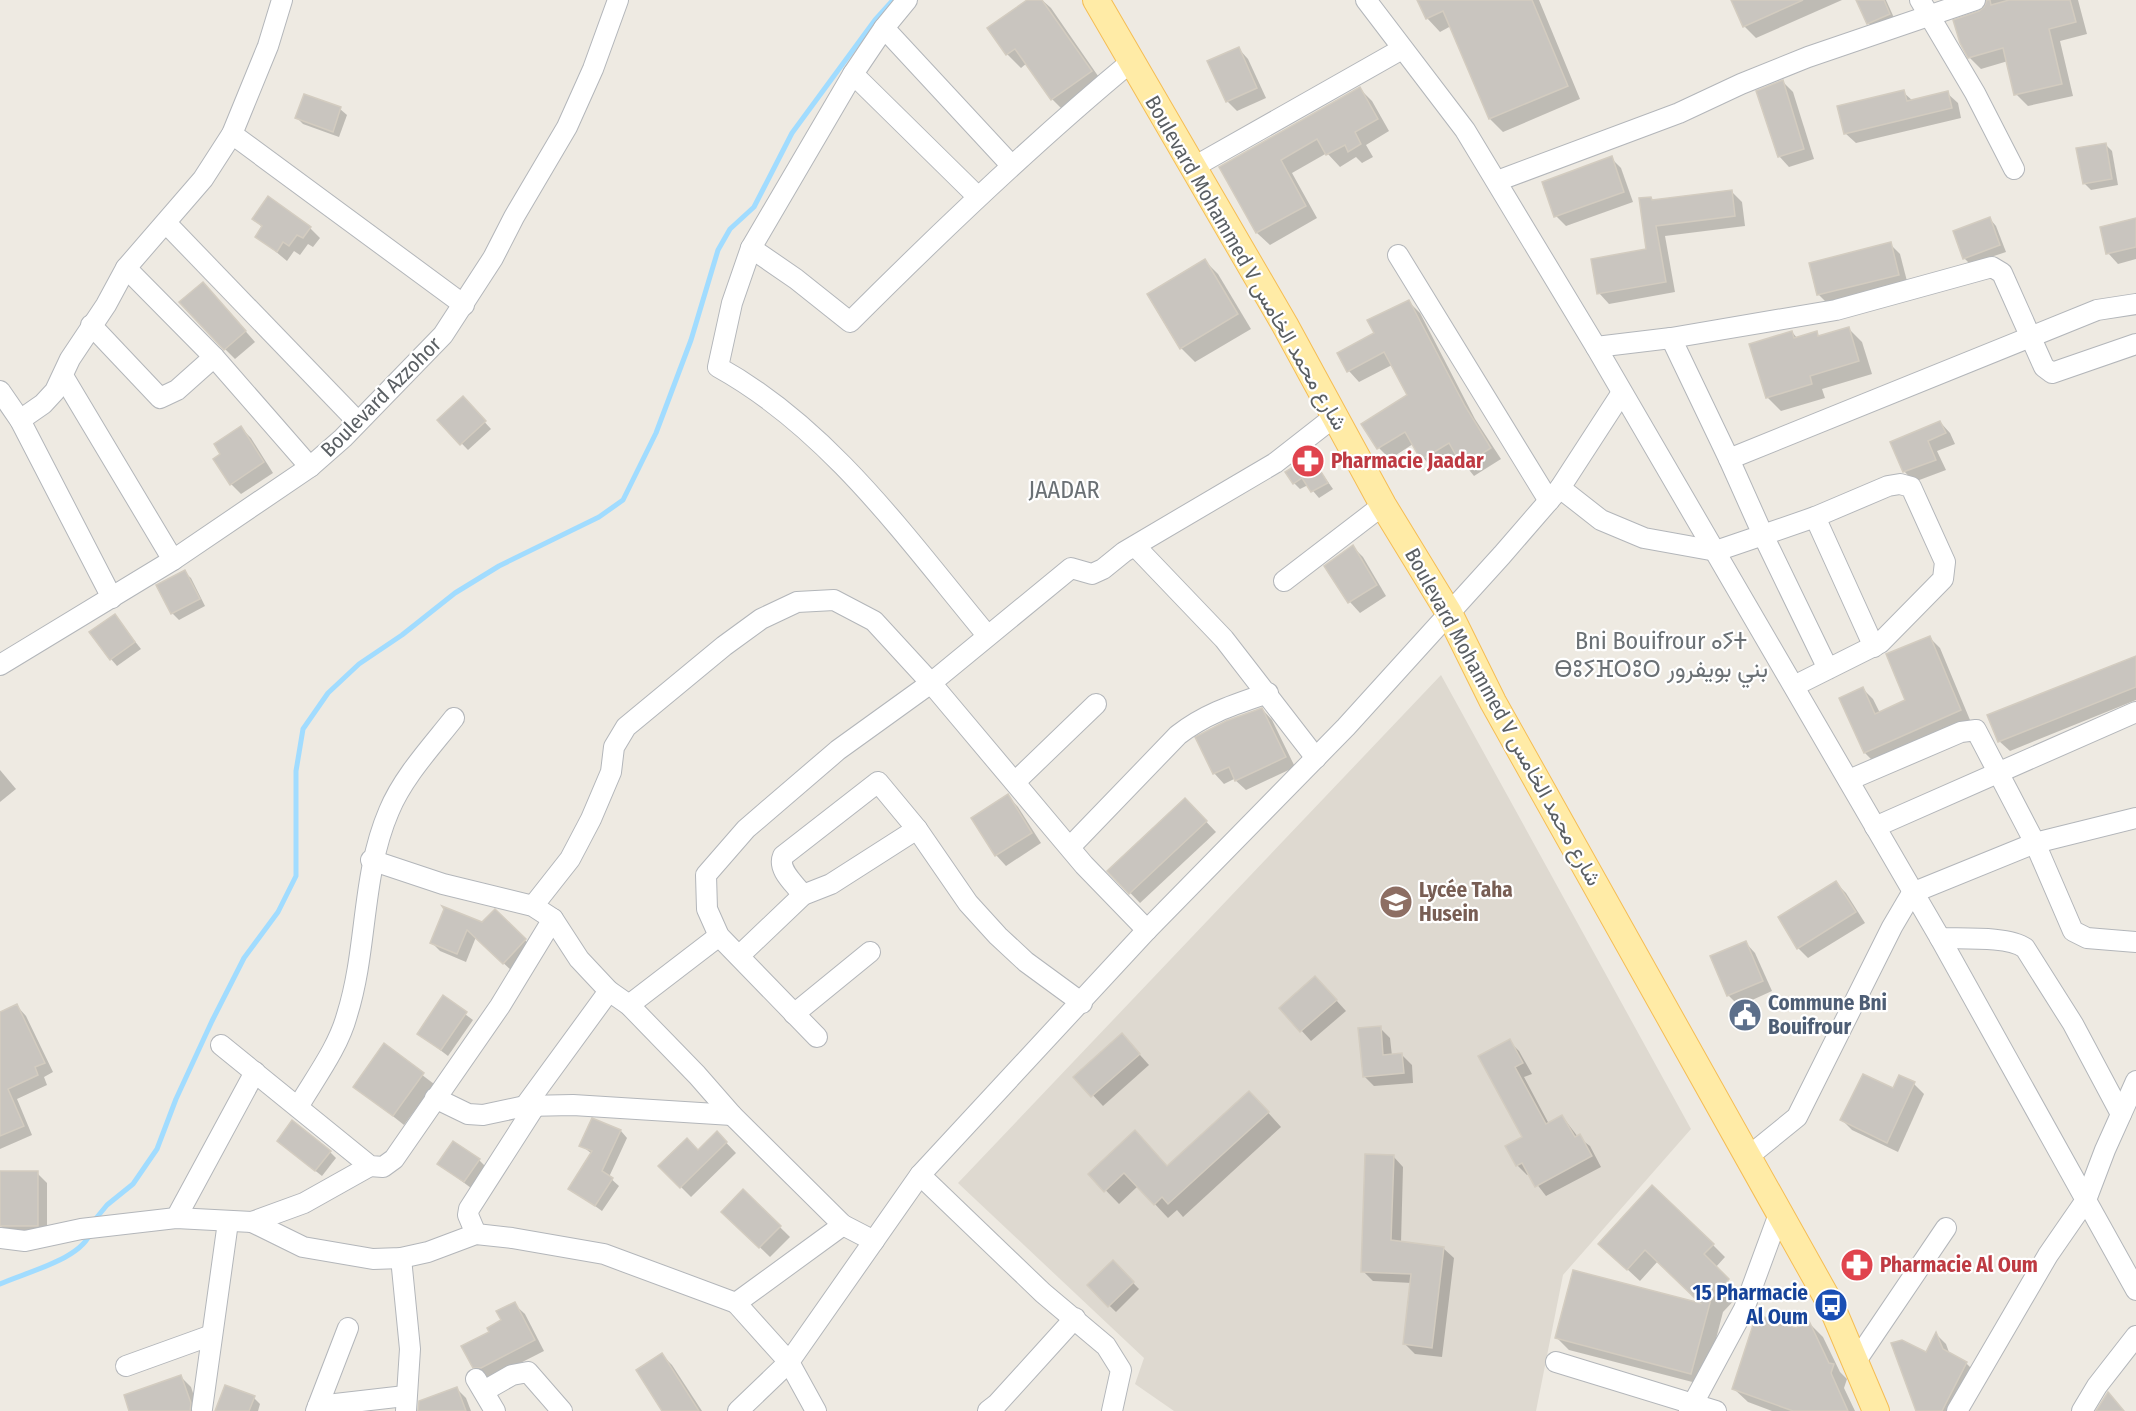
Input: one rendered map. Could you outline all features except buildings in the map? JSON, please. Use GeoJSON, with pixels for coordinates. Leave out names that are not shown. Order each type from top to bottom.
{"type":"FeatureCollection","features":[{"type":"Feature","properties":{"kind":"main road","name":"Boulevard Mohammed V شارع محمد الخامس"},"geometry":{"type":"LineString","coordinates":[[1096,0],[1285,325],[1383,505],[1449,613],[1499,712],[1831,1305],[1876,1411]]}},
{"type":"Feature","properties":{"kind":"street"},"geometry":{"type":"LineString","coordinates":[[20,420],[43,404],[63,376],[70,359],[126,268],[203,179],[232,134],[268,46],[282,0]]}},
{"type":"Feature","properties":{"kind":"street","name":"Boulevard Azzohor"},"geometry":{"type":"LineString","coordinates":[[0,665],[173,560],[310,467],[358,422],[443,335],[464,305],[567,127],[593,69],[618,0]]}},
{"type":"Feature","properties":{"kind":"street"},"geometry":{"type":"LineString","coordinates":[[907,0],[884,28],[853,74],[751,248],[732,303],[718,367],[762,394],[823,446],[885,513],[987,636]]}},
{"type":"Feature","properties":{"kind":"street"},"geometry":{"type":"LineString","coordinates":[[1366,0],[1465,130],[1497,181],[1849,780],[2136,1290]]}},
{"type":"Feature","properties":{"kind":"street"},"geometry":{"type":"LineString","coordinates":[[1497,181],[1679,113],[1741,84],[1925,8],[1975,0]]}},
{"type":"Feature","properties":{"kind":"street"},"geometry":{"type":"LineString","coordinates":[[1925,8],[2014,169]]}},
{"type":"Feature","properties":{"kind":"street"},"geometry":{"type":"LineString","coordinates":[[884,28],[1011,165]]}},
{"type":"Feature","properties":{"kind":"street"},"geometry":{"type":"LineString","coordinates":[[1192,168],[1402,49]]}},
{"type":"Feature","properties":{"kind":"street"},"geometry":{"type":"LineString","coordinates":[[751,248],[796,279],[850,322],[977,196],[1056,123],[1132,61]]}},
{"type":"Feature","properties":{"kind":"street"},"geometry":{"type":"LineString","coordinates":[[853,74],[977,196]]}},
{"type":"Feature","properties":{"kind":"street"},"geometry":{"type":"LineString","coordinates":[[232,134],[464,305]]}},
{"type":"Feature","properties":{"kind":"street"},"geometry":{"type":"LineString","coordinates":[[166,223],[358,422]]}},
{"type":"Feature","properties":{"kind":"street"},"geometry":{"type":"LineString","coordinates":[[1398,255],[1554,494],[1622,530],[1644,538],[1716,551],[1815,517],[1888,486],[1907,485],[1911,487],[1945,562],[1943,579],[1901,624],[1874,647],[1794,686]]}},
{"type":"Feature","properties":{"kind":"street"},"geometry":{"type":"LineString","coordinates":[[1596,347],[1671,338],[1836,310],[1992,267],[2002,273],[2044,366],[2052,373],[2136,344]]}},
{"type":"Feature","properties":{"kind":"street"},"geometry":{"type":"LineString","coordinates":[[126,268],[214,357],[310,467]]}},
{"type":"Feature","properties":{"kind":"street"},"geometry":{"type":"LineString","coordinates":[[1730,459],[2097,310],[2136,304]]}},
{"type":"Feature","properties":{"kind":"street"},"geometry":{"type":"LineString","coordinates":[[92,325],[160,398],[177,390],[214,357]]}},
{"type":"Feature","properties":{"kind":"street"},"geometry":{"type":"LineString","coordinates":[[1671,338],[1828,669]]}},
{"type":"Feature","properties":{"kind":"street"},"geometry":{"type":"LineString","coordinates":[[63,376],[173,560]]}},
{"type":"Feature","properties":{"kind":"street"},"geometry":{"type":"LineString","coordinates":[[0,391],[20,420],[112,598]]}},
{"type":"Feature","properties":{"kind":"street"},"geometry":{"type":"LineString","coordinates":[[738,1411],[789,1362],[920,1175],[1082,1004],[1147,930],[1316,758],[1449,613],[1554,494],[1621,393]]}},
{"type":"Feature","properties":{"kind":"street"},"geometry":{"type":"LineString","coordinates":[[817,1037],[719,936],[707,909],[706,875],[746,829],[838,750],[931,683],[1071,567],[1085,573],[1097,572],[1275,463],[1334,417]]}},
{"type":"Feature","properties":{"kind":"street"},"geometry":{"type":"LineString","coordinates":[[1284,581],[1383,505]]}},
{"type":"Feature","properties":{"kind":"street"},"geometry":{"type":"LineString","coordinates":[[1815,517],[1874,647]]}},
{"type":"Feature","properties":{"kind":"street"},"geometry":{"type":"LineString","coordinates":[[1136,547],[1217,631],[1268,693],[1316,758]]}},
{"type":"Feature","properties":{"kind":"street"},"geometry":{"type":"LineString","coordinates":[[533,906],[570,859],[591,819],[611,772],[614,747],[626,727],[715,653],[761,619],[797,602],[834,600],[874,621],[931,683],[1070,847],[1147,930]]}},
{"type":"Feature","properties":{"kind":"street"},"geometry":{"type":"LineString","coordinates":[[1070,847],[1178,735],[1194,722],[1212,712],[1268,693]]}},
{"type":"Feature","properties":{"kind":"street"},"geometry":{"type":"LineString","coordinates":[[1015,782],[1096,704]]}},
{"type":"Feature","properties":{"kind":"street"},"geometry":{"type":"LineString","coordinates":[[1875,827],[2136,712]]}},
{"type":"Feature","properties":{"kind":"street"},"geometry":{"type":"LineString","coordinates":[[298,1107],[339,1038],[347,1016],[357,977],[371,860],[389,809],[409,777],[454,718]]}},
{"type":"Feature","properties":{"kind":"street"},"geometry":{"type":"LineString","coordinates":[[1849,780],[1969,730],[1978,732],[2035,843],[2075,934],[2087,938],[2136,942]]}},
{"type":"Feature","properties":{"kind":"street"},"geometry":{"type":"LineString","coordinates":[[803,895],[784,870],[781,861],[783,856],[878,782],[917,829],[968,903],[998,936],[1026,962],[1082,1004]]}},
{"type":"Feature","properties":{"kind":"street"},"geometry":{"type":"LineString","coordinates":[[1749,1156],[1797,1118],[1892,927],[1912,893],[2035,843],[2136,818]]}},
{"type":"Feature","properties":{"kind":"street"},"geometry":{"type":"LineString","coordinates":[[739,956],[803,895],[831,884],[917,829]]}},
{"type":"Feature","properties":{"kind":"street"},"geometry":{"type":"LineString","coordinates":[[371,860],[443,884],[533,906],[553,919],[579,959],[609,991],[629,1005],[698,1075],[732,1115],[843,1225],[874,1241]]}},
{"type":"Feature","properties":{"kind":"street"},"geometry":{"type":"LineString","coordinates":[[221,1045],[370,1166],[377,1168],[391,1163],[500,1006],[553,919]]}},
{"type":"Feature","properties":{"kind":"street"},"geometry":{"type":"LineString","coordinates":[[629,1005],[719,936]]}},
{"type":"Feature","properties":{"kind":"street"},"geometry":{"type":"LineString","coordinates":[[1940,939],[1991,941],[2015,944],[2025,948],[2073,1024],[2121,1114]]}},
{"type":"Feature","properties":{"kind":"street"},"geometry":{"type":"LineString","coordinates":[[794,1014],[870,952]]}},
{"type":"Feature","properties":{"kind":"street"},"geometry":{"type":"LineString","coordinates":[[476,1234],[468,1215],[469,1209],[530,1106],[609,991]]}},
{"type":"Feature","properties":{"kind":"street"},"geometry":{"type":"LineString","coordinates":[[176,1218],[255,1072]]}},
{"type":"Feature","properties":{"kind":"street"},"geometry":{"type":"LineString","coordinates":[[1957,1411],[2048,1255],[2086,1200],[2136,1081]]}},
{"type":"Feature","properties":{"kind":"street"},"geometry":{"type":"LineString","coordinates":[[435,1098],[456,1111],[483,1115],[530,1106],[660,1108],[732,1115]]}},
{"type":"Feature","properties":{"kind":"street"},"geometry":{"type":"LineString","coordinates":[[4,1242],[81,1229],[115,1227],[176,1218],[252,1222],[304,1203],[370,1166]]}},
{"type":"Feature","properties":{"kind":"street"},"geometry":{"type":"LineString","coordinates":[[920,1175],[1043,1293],[1106,1346],[1121,1370],[1112,1411]]}},
{"type":"Feature","properties":{"kind":"street"},"geometry":{"type":"LineString","coordinates":[[1691,1408],[1744,1309],[1779,1214]]}},
{"type":"Feature","properties":{"kind":"street"},"geometry":{"type":"LineString","coordinates":[[202,1409],[228,1222]]}},
{"type":"Feature","properties":{"kind":"street"},"geometry":{"type":"LineString","coordinates":[[252,1222],[287,1241],[321,1252],[373,1259],[401,1258],[454,1244],[476,1234],[604,1254],[736,1303],[789,1362],[816,1411]]}},
{"type":"Feature","properties":{"kind":"street"},"geometry":{"type":"LineString","coordinates":[[736,1303],[843,1225]]}},
{"type":"Feature","properties":{"kind":"street"},"geometry":{"type":"LineString","coordinates":[[1856,1361],[1946,1228]]}},
{"type":"Feature","properties":{"kind":"street"},"geometry":{"type":"LineString","coordinates":[[348,1328],[317,1408],[406,1403],[410,1349],[401,1258]]}},
{"type":"Feature","properties":{"kind":"street"},"geometry":{"type":"LineString","coordinates":[[997,1409],[1075,1318]]}},
{"type":"Feature","properties":{"kind":"street"},"geometry":{"type":"LineString","coordinates":[[126,1366],[212,1335]]}},
{"type":"Feature","properties":{"kind":"street"},"geometry":{"type":"LineString","coordinates":[[2082,1411],[2097,1386],[2136,1336]]}},
{"type":"Feature","properties":{"kind":"street"},"geometry":{"type":"LineString","coordinates":[[1556,1362],[1691,1408],[1716,1411]]}},
{"type":"Feature","properties":{"kind":"street"},"geometry":{"type":"LineString","coordinates":[[495,1411],[480,1385],[528,1372],[562,1411]]}},
{"type":"Feature","properties":{"kind":"shaded area","name":"Lycée Taha Husein"},"geometry":{"type":"Polygon","coordinates":[[[1441,675],[1691,1129],[1563,1275],[1536,1411],[1174,1411],[1135,1384],[1144,1358],[958,1183],[1441,675]]]}},
{"type":"Feature","properties":{"kind":"waterway"},"geometry":{"type":"LineString","coordinates":[[93,1222],[107,1205],[133,1184],[157,1149],[176,1099],[244,958],[278,912],[296,876],[296,771],[303,729],[328,693],[359,664],[402,635],[455,593],[499,566],[599,517],[623,500],[656,433],[691,340],[718,250],[730,229],[754,207],[792,133],[875,20],[893,0]]}},
{"type":"Feature","properties":{"kind":"waterway"},"geometry":{"type":"LineString","coordinates":[[0,1284],[66,1257],[86,1241],[91,1231]]}},
{"type":"Feature","properties":{"kind":"place","name":"Pharmacie Jaadar"},"geometry":{"type":"Point","coordinates":[1308,461]}},
{"type":"Feature","properties":{"kind":"place","name":"Lycée Taha Husein"},"geometry":{"type":"Point","coordinates":[1396,902]}},
{"type":"Feature","properties":{"kind":"place","name":"Commune Bni Bouifrour"},"geometry":{"type":"Point","coordinates":[1745,1015]}},
{"type":"Feature","properties":{"kind":"place","name":"Pharmacie Al Oum"},"geometry":{"type":"Point","coordinates":[1857,1265]}},
{"type":"Feature","properties":{"kind":"place","name":"15 Pharmacie Al Oum"},"geometry":{"type":"Point","coordinates":[1831,1305]}},
{"type":"Feature","properties":{"kind":"district","name":"JAADAR"},"geometry":{"type":"Point","coordinates":[1064,490]}},
{"type":"Feature","properties":{"kind":"district","name":"Bni Bouifrour ⴰⵢⵜ ⴱⵓⵢⴼⵔⵓⵔ بني بويفرور"},"geometry":{"type":"Point","coordinates":[1661,655]}}]}
